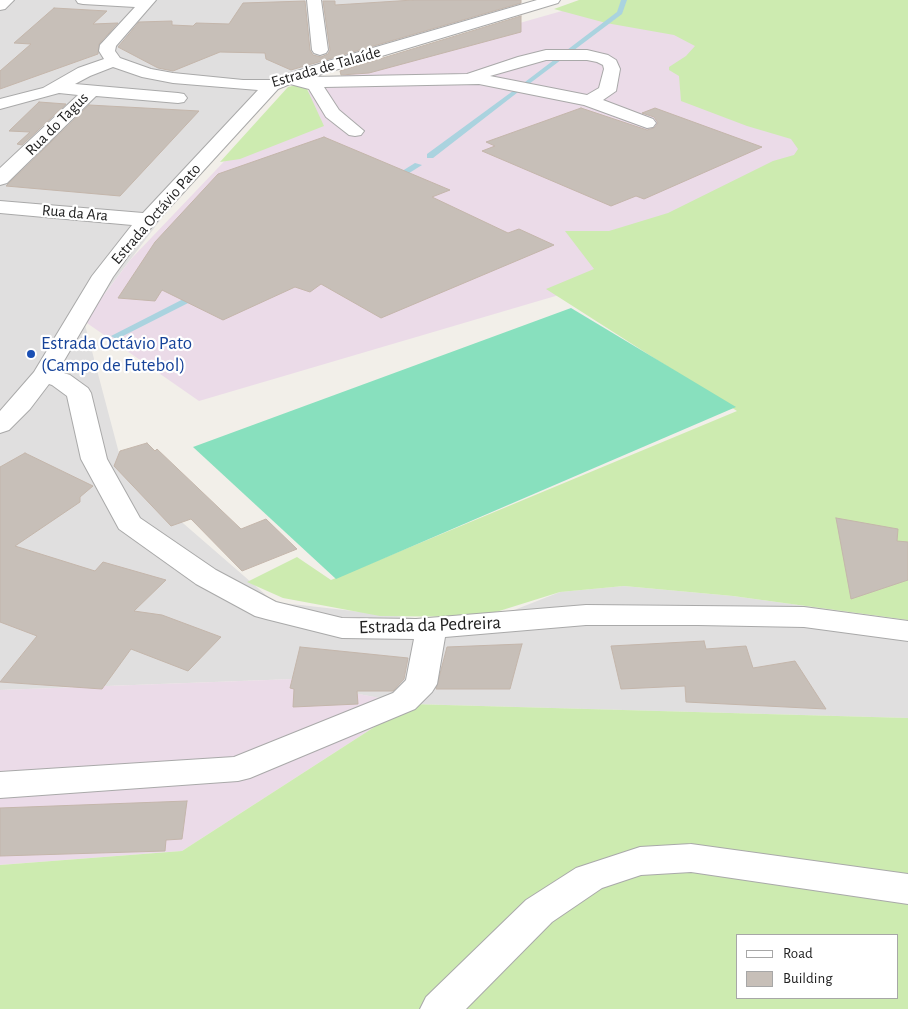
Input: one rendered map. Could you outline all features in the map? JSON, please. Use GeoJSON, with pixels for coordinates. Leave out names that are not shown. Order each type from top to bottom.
{"type":"FeatureCollection","features":[{"type":"Feature","properties":{"kind":"street"},"geometry":{"type":"LineString","coordinates":[[0,6],[7,0]]}},
{"type":"Feature","properties":{"kind":"street"},"geometry":{"type":"LineString","coordinates":[[83,0],[148,2]]}},
{"type":"Feature","properties":{"kind":"street"},"geometry":{"type":"LineString","coordinates":[[314,0],[320,50]]}},
{"type":"Feature","properties":{"kind":"street","name":"Estrada de Talaíde"},"geometry":{"type":"LineString","coordinates":[[114,61],[132,69],[173,78],[222,84],[278,83],[553,0]]}},
{"type":"Feature","properties":{"kind":"street"},"geometry":{"type":"LineString","coordinates":[[0,104],[34,97],[58,88],[84,72],[114,61],[107,51],[108,45],[148,2]]}},
{"type":"Feature","properties":{"kind":"street"},"geometry":{"type":"LineString","coordinates":[[468,78],[546,55],[587,55],[602,58],[610,63],[612,69],[607,91],[589,101]]}},
{"type":"Feature","properties":{"kind":"street"},"geometry":{"type":"LineString","coordinates":[[278,83],[468,78],[540,90],[589,101],[647,123]]}},
{"type":"Feature","properties":{"kind":"street"},"geometry":{"type":"LineString","coordinates":[[308,82],[316,86],[332,113],[355,131]]}},
{"type":"Feature","properties":{"kind":"street","name":"Estrada Octávio Pato"},"geometry":{"type":"LineString","coordinates":[[0,425],[21,404],[44,375],[102,276],[132,237],[278,83]]}},
{"type":"Feature","properties":{"kind":"street","name":"Rua do Tagus"},"geometry":{"type":"LineString","coordinates":[[58,88],[92,91]]}},
{"type":"Feature","properties":{"kind":"street"},"geometry":{"type":"LineString","coordinates":[[92,91],[178,98]]}},
{"type":"Feature","properties":{"kind":"street","name":"Rua do Tagus"},"geometry":{"type":"LineString","coordinates":[[0,179],[92,91]]}},
{"type":"Feature","properties":{"kind":"street","name":"Rua da Ara"},"geometry":{"type":"LineString","coordinates":[[0,207],[149,220]]}},
{"type":"Feature","properties":{"kind":"street","name":"Estrada da Pedreira"},"geometry":{"type":"LineString","coordinates":[[44,375],[61,380],[79,393],[94,459],[129,523],[206,577],[266,609],[342,628],[431,628],[586,615],[698,615],[804,616],[908,631]]}},
{"type":"Feature","properties":{"kind":"street"},"geometry":{"type":"LineString","coordinates":[[0,785],[238,769],[404,701],[421,684],[431,628]]}},
{"type":"Feature","properties":{"kind":"street"},"geometry":{"type":"LineString","coordinates":[[440,1009],[539,911],[589,878],[640,861],[691,858],[908,889]]}},
{"type":"Feature","properties":{"kind":"shaded area"},"geometry":{"type":"Polygon","coordinates":[[[0,0],[519,0],[523,6],[266,80],[84,321],[124,472],[274,602],[476,625],[560,592],[624,586],[733,596],[908,620],[908,718],[410,704],[348,692],[348,677],[0,690],[0,0]]]}},
{"type":"Feature","properties":{"kind":"shaded area"},"geometry":{"type":"Polygon","coordinates":[[[583,5],[715,35],[826,151],[620,277],[199,401],[84,321],[131,259],[278,105],[358,69],[583,5]]]}},
{"type":"Feature","properties":{"kind":"shaded area"},"geometry":{"type":"Polygon","coordinates":[[[348,677],[349,692],[410,704],[182,851],[0,865],[0,690],[348,677]]]}},
{"type":"Feature","properties":{"kind":"green space"},"geometry":{"type":"Polygon","coordinates":[[[579,0],[908,0],[908,620],[733,596],[624,586],[560,592],[480,617],[380,616],[283,598],[247,582],[297,557],[331,580],[737,411],[546,289],[594,269],[565,231],[609,231],[668,213],[773,161],[794,155],[798,149],[791,139],[747,126],[681,101],[679,76],[669,70],[669,67],[686,56],[695,46],[674,35],[606,23],[554,9],[579,0]]]}},
{"type":"Feature","properties":{"kind":"green space"},"geometry":{"type":"Polygon","coordinates":[[[297,85],[307,89],[324,126],[240,159],[220,162],[288,87],[297,85]]]}},
{"type":"Feature","properties":{"kind":"green space"},"geometry":{"type":"Polygon","coordinates":[[[571,308],[736,407],[336,579],[193,447],[571,308]]]}},
{"type":"Feature","properties":{"kind":"green space"},"geometry":{"type":"Polygon","coordinates":[[[410,704],[908,718],[908,1009],[0,1009],[0,865],[182,851],[410,704]]]}},
{"type":"Feature","properties":{"kind":"building"},"geometry":{"type":"Polygon","coordinates":[[[413,0],[521,0],[521,3],[291,70],[266,59],[265,53],[220,52],[173,71],[158,68],[118,47],[139,22],[172,21],[172,25],[193,26],[196,23],[229,24],[243,3],[305,1],[310,50],[313,55],[321,57],[328,54],[330,50],[323,1],[335,1],[335,5],[413,0]]]}},
{"type":"Feature","properties":{"kind":"building"},"geometry":{"type":"Polygon","coordinates":[[[54,8],[107,11],[93,24],[118,23],[99,44],[98,54],[0,89],[0,71],[31,44],[14,43],[54,8]]]}},
{"type":"Feature","properties":{"kind":"building"},"geometry":{"type":"Polygon","coordinates":[[[521,16],[521,32],[369,73],[341,75],[340,71],[521,16]]]}},
{"type":"Feature","properties":{"kind":"building"},"geometry":{"type":"Polygon","coordinates":[[[39,102],[66,104],[22,145],[17,144],[30,132],[9,131],[39,102]]]}},
{"type":"Feature","properties":{"kind":"building"},"geometry":{"type":"Polygon","coordinates":[[[89,105],[199,111],[120,196],[6,186],[89,105]]]}},
{"type":"Feature","properties":{"kind":"building"},"geometry":{"type":"Polygon","coordinates":[[[581,108],[647,130],[654,128],[658,123],[654,117],[642,113],[655,108],[762,147],[644,199],[636,196],[611,206],[482,151],[495,146],[486,142],[581,108]]]}},
{"type":"Feature","properties":{"kind":"building"},"geometry":{"type":"Polygon","coordinates":[[[324,137],[450,190],[432,197],[508,233],[519,229],[554,245],[381,318],[321,284],[310,292],[295,287],[223,320],[162,290],[155,301],[118,298],[155,242],[218,174],[324,137]]]}},
{"type":"Feature","properties":{"kind":"building"},"geometry":{"type":"Polygon","coordinates":[[[147,443],[155,451],[157,449],[241,529],[266,519],[297,549],[242,571],[191,519],[171,526],[114,466],[120,451],[147,443]]]}},
{"type":"Feature","properties":{"kind":"building"},"geometry":{"type":"Polygon","coordinates":[[[25,453],[93,486],[80,497],[80,502],[15,546],[95,571],[103,562],[166,580],[134,611],[162,615],[221,637],[188,671],[131,649],[102,689],[0,682],[37,636],[0,622],[0,467],[25,453]]]}},
{"type":"Feature","properties":{"kind":"building"},"geometry":{"type":"Polygon","coordinates":[[[836,518],[898,529],[897,541],[908,542],[908,580],[851,599],[836,518]]]}},
{"type":"Feature","properties":{"kind":"building"},"geometry":{"type":"Polygon","coordinates":[[[704,641],[706,649],[746,646],[753,668],[795,661],[826,709],[686,702],[685,686],[621,689],[611,646],[704,641]]]}},
{"type":"Feature","properties":{"kind":"building"},"geometry":{"type":"Polygon","coordinates":[[[522,644],[510,689],[436,689],[447,647],[522,644]]]}},
{"type":"Feature","properties":{"kind":"building"},"geometry":{"type":"Polygon","coordinates":[[[300,647],[408,658],[404,679],[393,691],[357,691],[358,704],[293,707],[294,689],[290,688],[300,647]]]}},
{"type":"Feature","properties":{"kind":"building"},"geometry":{"type":"Polygon","coordinates":[[[187,801],[182,839],[166,840],[165,851],[0,856],[0,808],[187,801]]]}},
{"type":"Feature","properties":{"kind":"waterway"},"geometry":{"type":"LineString","coordinates":[[527,83],[620,13],[624,0]]}},
{"type":"Feature","properties":{"kind":"waterway"},"geometry":{"type":"LineString","coordinates":[[430,156],[519,89]]}},
{"type":"Feature","properties":{"kind":"waterway"},"geometry":{"type":"LineString","coordinates":[[395,178],[418,165]]}},
{"type":"Feature","properties":{"kind":"waterway"},"geometry":{"type":"LineString","coordinates":[[116,336],[199,294]]}},
{"type":"Feature","properties":{"kind":"place","name":"Estrada Octávio Pato (Campo de Futebol)"},"geometry":{"type":"Point","coordinates":[31,354]}}]}
